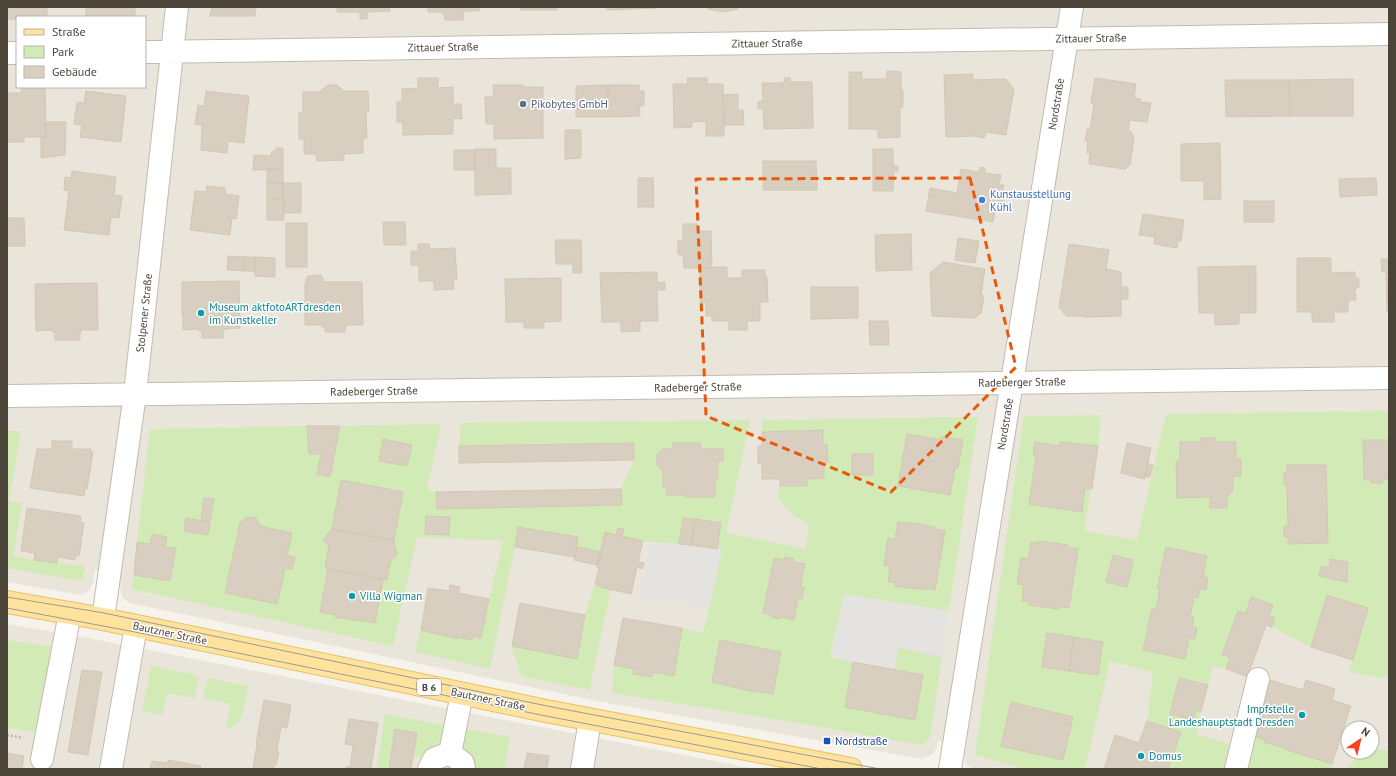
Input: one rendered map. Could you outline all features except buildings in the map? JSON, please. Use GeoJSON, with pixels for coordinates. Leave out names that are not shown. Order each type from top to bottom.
{"type":"FeatureCollection","features":[{"type":"Feature","properties":{"kind":"main road","name":"Bautzner Straße"},"geometry":{"type":"LineString","coordinates":[[7,602],[103,619],[590,720],[851,769]]}},
{"type":"Feature","properties":{"kind":"street","name":"Stolpener Straße"},"geometry":{"type":"LineString","coordinates":[[103,619],[135,394],[177,7]]}},
{"type":"Feature","properties":{"kind":"street","name":"Nordstraße"},"geometry":{"type":"LineString","coordinates":[[950,769],[1072,7]]}},
{"type":"Feature","properties":{"kind":"street","name":"Zittauer Straße"},"geometry":{"type":"LineString","coordinates":[[146,52],[1389,34]]}},
{"type":"Feature","properties":{"kind":"street","name":"Radeberger Straße"},"geometry":{"type":"LineString","coordinates":[[7,396],[1389,378]]}},
{"type":"Feature","properties":{"kind":"street"},"geometry":{"type":"LineString","coordinates":[[42,759],[70,614]]}},
{"type":"Feature","properties":{"kind":"street"},"geometry":{"type":"LineString","coordinates":[[111,769],[136,626]]}},
{"type":"Feature","properties":{"kind":"street"},"geometry":{"type":"LineString","coordinates":[[1236,769],[1258,679]]}},
{"type":"Feature","properties":{"kind":"street"},"geometry":{"type":"LineString","coordinates":[[429,769],[434,759],[457,761],[462,694]]}},
{"type":"Feature","properties":{"kind":"street"},"geometry":{"type":"LineString","coordinates":[[582,769],[590,720]]}},
{"type":"Feature","properties":{"kind":"highlighted area"},"geometry":{"type":"Polygon","coordinates":[[[970,178],[1016,367],[891,492],[706,416],[696,179],[970,178]]]}},
{"type":"Feature","properties":{"kind":"shaded area"},"geometry":{"type":"Polygon","coordinates":[[[7,7],[1389,7],[1389,769],[973,769],[966,764],[964,756],[965,745],[938,741],[937,747],[933,754],[922,759],[597,701],[130,603],[122,597],[120,586],[121,574],[95,570],[93,582],[89,591],[81,595],[7,582],[7,7]]]}},
{"type":"Feature","properties":{"kind":"shaded area"},"geometry":{"type":"Polygon","coordinates":[[[651,542],[722,550],[709,608],[639,595],[651,542]]]}},
{"type":"Feature","properties":{"kind":"shaded area"},"geometry":{"type":"Polygon","coordinates":[[[844,594],[949,611],[942,657],[899,648],[894,669],[830,657],[844,594]]]}},
{"type":"Feature","properties":{"kind":"shaded area"},"geometry":{"type":"Polygon","coordinates":[[[7,624],[88,638],[755,769],[7,769],[7,624]]]}},
{"type":"Feature","properties":{"kind":"green space"},"geometry":{"type":"Polygon","coordinates":[[[1389,411],[1389,679],[1349,672],[1368,608],[1327,596],[1311,647],[1272,627],[1269,616],[1273,605],[1251,597],[1246,613],[1238,611],[1222,655],[1230,657],[1226,669],[1213,666],[1208,685],[1180,678],[1170,713],[1193,720],[1196,710],[1201,711],[1196,734],[1235,746],[1229,769],[1168,769],[1181,732],[1147,721],[1153,672],[1110,661],[1085,769],[1025,769],[975,755],[1024,416],[1101,415],[1098,446],[1084,531],[1137,540],[1166,414],[1389,411]],[[1113,555],[1106,582],[1127,587],[1133,560],[1113,555]],[[1330,559],[1329,568],[1321,566],[1319,576],[1347,582],[1348,562],[1330,559]]]}},
{"type":"Feature","properties":{"kind":"green space"},"geometry":{"type":"Polygon","coordinates":[[[978,417],[949,611],[844,594],[830,657],[853,662],[845,707],[914,720],[923,675],[894,669],[898,647],[942,657],[930,738],[922,745],[787,721],[612,693],[614,665],[634,669],[633,674],[652,677],[653,672],[674,676],[682,628],[703,633],[722,550],[643,541],[622,536],[624,529],[618,528],[616,535],[605,532],[601,552],[577,547],[578,537],[519,527],[490,669],[415,652],[421,630],[481,638],[503,541],[417,537],[393,646],[132,589],[134,575],[170,581],[176,549],[165,547],[166,537],[152,534],[150,544],[137,542],[150,429],[307,426],[309,453],[321,454],[330,476],[340,426],[441,424],[427,489],[436,492],[437,509],[622,505],[621,489],[634,460],[633,443],[459,446],[461,423],[750,420],[726,533],[805,549],[809,525],[793,515],[778,499],[780,479],[824,478],[823,431],[762,432],[762,420],[978,417]],[[204,498],[201,520],[186,518],[184,531],[208,535],[213,499],[204,498]]]}},
{"type":"Feature","properties":{"kind":"green space"},"geometry":{"type":"Polygon","coordinates":[[[7,431],[21,431],[9,501],[22,503],[13,556],[85,566],[83,581],[7,568],[7,431]]]}},
{"type":"Feature","properties":{"kind":"green space"},"geometry":{"type":"Polygon","coordinates":[[[595,584],[611,590],[589,690],[521,676],[512,646],[577,659],[585,615],[595,584]]]}},
{"type":"Feature","properties":{"kind":"green space"},"geometry":{"type":"Polygon","coordinates":[[[7,640],[52,647],[35,732],[7,728],[7,640]]]}},
{"type":"Feature","properties":{"kind":"green space"},"geometry":{"type":"Polygon","coordinates":[[[151,666],[199,676],[195,698],[167,693],[162,715],[142,711],[151,666]]]}},
{"type":"Feature","properties":{"kind":"green space"},"geometry":{"type":"Polygon","coordinates":[[[208,678],[248,686],[244,710],[236,725],[226,728],[231,704],[203,698],[208,678]]]}},
{"type":"Feature","properties":{"kind":"green space"},"geometry":{"type":"Polygon","coordinates":[[[385,714],[448,726],[444,746],[423,759],[414,757],[417,733],[395,729],[389,769],[377,769],[385,714]]]}},
{"type":"Feature","properties":{"kind":"green space"},"geometry":{"type":"Polygon","coordinates":[[[465,729],[510,737],[504,769],[474,769],[475,765],[468,755],[460,749],[465,729]]]}},
{"type":"Feature","properties":{"kind":"green space"},"geometry":{"type":"Polygon","coordinates":[[[1250,735],[1332,764],[1331,769],[1242,769],[1250,735]]]}},
{"type":"Feature","properties":{"kind":"green space"},"geometry":{"type":"Polygon","coordinates":[[[1380,750],[1389,750],[1389,769],[1347,769],[1355,760],[1380,760],[1380,750]]]}},
{"type":"Feature","properties":{"kind":"tram line"},"geometry":{"type":"LineString","coordinates":[[7,597],[104,613],[547,706],[880,769]]}},
{"type":"Feature","properties":{"kind":"tram line"},"geometry":{"type":"LineString","coordinates":[[7,608],[135,632],[546,716],[822,769]]}},
{"type":"Feature","properties":{"kind":"place","name":"Pikobytes GmbH"},"geometry":{"type":"Point","coordinates":[523,104]}},
{"type":"Feature","properties":{"kind":"place","name":"Kunstausstellung Kühl"},"geometry":{"type":"Point","coordinates":[982,200]}},
{"type":"Feature","properties":{"kind":"place","name":"Museum aktfotoARTdresden im Kunstkeller"},"geometry":{"type":"Point","coordinates":[201,313]}},
{"type":"Feature","properties":{"kind":"place","name":"Villa Wigman"},"geometry":{"type":"Point","coordinates":[352,596]}},
{"type":"Feature","properties":{"kind":"place","name":"Impfstelle Landeshauptstadt Dresden"},"geometry":{"type":"Point","coordinates":[1302,715]}},
{"type":"Feature","properties":{"kind":"place","name":"Nordstraße"},"geometry":{"type":"Point","coordinates":[827,741]}},
{"type":"Feature","properties":{"kind":"place","name":"Domus"},"geometry":{"type":"Point","coordinates":[1141,756]}}]}
